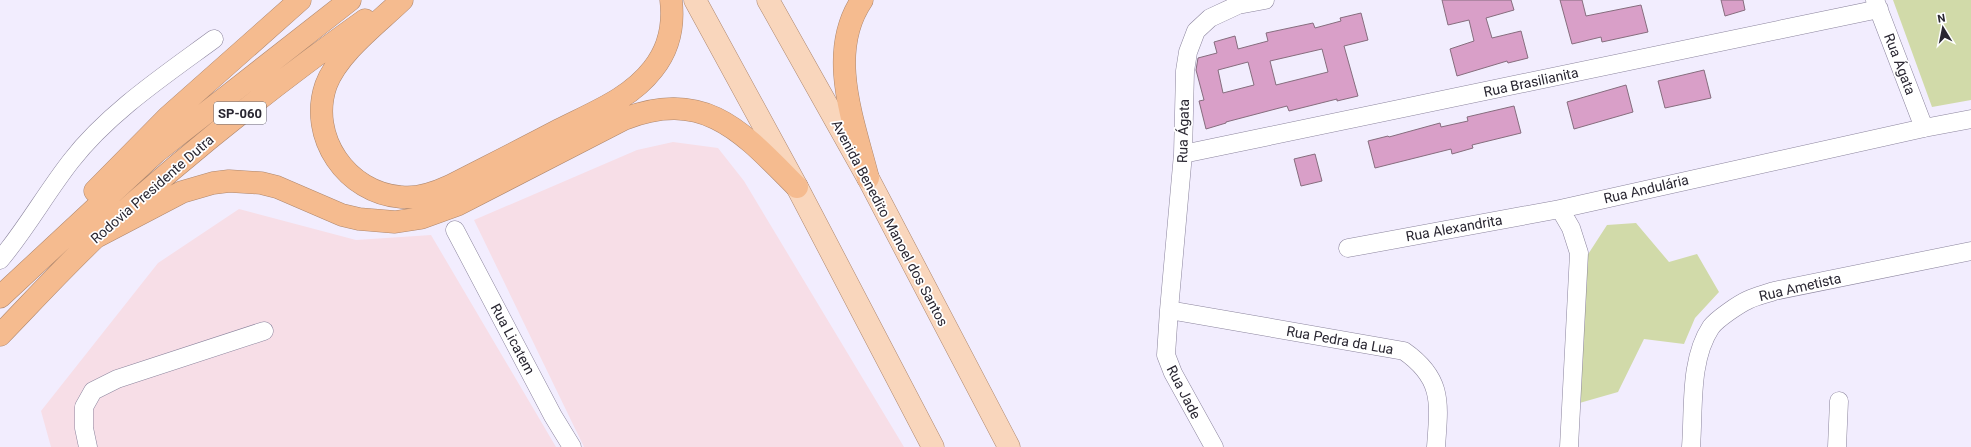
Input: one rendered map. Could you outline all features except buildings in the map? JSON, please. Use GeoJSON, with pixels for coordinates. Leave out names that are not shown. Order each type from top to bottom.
{"type":"FeatureCollection","features":[{"type":"Feature","properties":{"kind":"highway"},"geometry":{"type":"LineString","coordinates":[[28,271],[82,204],[142,142],[195,92],[300,0]]}},
{"type":"Feature","properties":{"kind":"highway","name":"Rodovia Presidente Dutra"},"geometry":{"type":"LineString","coordinates":[[0,297],[156,152],[350,0]]}},
{"type":"Feature","properties":{"kind":"highway","name":"Rodovia Presidente Dutra"},"geometry":{"type":"LineString","coordinates":[[0,335],[96,237],[179,163],[236,116],[393,0]]}},
{"type":"Feature","properties":{"kind":"highway"},"geometry":{"type":"LineString","coordinates":[[402,0],[346,53],[338,63],[326,86],[322,111],[324,130],[330,148],[344,170],[376,192],[401,197],[414,197],[439,192],[607,105],[634,89],[653,69],[666,47],[672,22],[670,0]]}},
{"type":"Feature","properties":{"kind":"highway"},"geometry":{"type":"LineString","coordinates":[[862,0],[857,7],[848,34],[844,65],[845,84],[868,178]]}},
{"type":"Feature","properties":{"kind":"highway"},"geometry":{"type":"LineString","coordinates":[[96,237],[182,192],[213,183],[229,181],[261,183],[276,187],[342,215],[360,219],[396,222],[421,218],[457,205],[624,119],[638,114],[668,109],[698,112],[727,123],[750,141],[797,187]]}},
{"type":"Feature","properties":{"kind":"main road"},"geometry":{"type":"LineString","coordinates":[[695,0],[797,187],[933,447]]}},
{"type":"Feature","properties":{"kind":"main road","name":"Avenida Benedito Manoel dos Santos"},"geometry":{"type":"LineString","coordinates":[[768,0],[868,178],[1009,447]]}},
{"type":"Feature","properties":{"kind":"street","name":"Rua Ágata"},"geometry":{"type":"LineString","coordinates":[[1169,310],[1184,154],[1185,71],[1188,52],[1196,31],[1210,18],[1238,5],[1265,0]]}},
{"type":"Feature","properties":{"kind":"street","name":"Rua Ágata"},"geometry":{"type":"LineString","coordinates":[[1877,5],[1924,128]]}},
{"type":"Feature","properties":{"kind":"street","name":"Rua Brasilianita"},"geometry":{"type":"LineString","coordinates":[[1184,154],[1877,5]]}},
{"type":"Feature","properties":{"kind":"street"},"geometry":{"type":"LineString","coordinates":[[0,260],[71,161],[91,138],[161,78],[214,39]]}},
{"type":"Feature","properties":{"kind":"street","name":"Rua Andulária"},"geometry":{"type":"LineString","coordinates":[[1560,209],[1924,128],[1971,119]]}},
{"type":"Feature","properties":{"kind":"street"},"geometry":{"type":"LineString","coordinates":[[1560,209],[1571,228],[1579,252],[1569,447]]}},
{"type":"Feature","properties":{"kind":"street","name":"Rua Alexandrita"},"geometry":{"type":"LineString","coordinates":[[1348,248],[1560,209]]}},
{"type":"Feature","properties":{"kind":"street","name":"Rua Licatem"},"geometry":{"type":"LineString","coordinates":[[455,230],[553,416],[572,447]]}},
{"type":"Feature","properties":{"kind":"street","name":"Rua Ametista"},"geometry":{"type":"LineString","coordinates":[[1691,447],[1696,376],[1701,347],[1712,326],[1726,315],[1748,300],[1774,291],[1971,251]]}},
{"type":"Feature","properties":{"kind":"street","name":"Rua Jade"},"geometry":{"type":"LineString","coordinates":[[1169,310],[1166,356],[1173,374],[1214,447]]}},
{"type":"Feature","properties":{"kind":"street","name":"Rua Pedra da Lua"},"geometry":{"type":"LineString","coordinates":[[1169,310],[1404,351],[1414,358],[1427,373],[1437,392],[1439,403],[1436,447]]}},
{"type":"Feature","properties":{"kind":"street"},"geometry":{"type":"LineString","coordinates":[[88,447],[84,428],[84,407],[93,391],[117,379],[264,331]]}},
{"type":"Feature","properties":{"kind":"street"},"geometry":{"type":"LineString","coordinates":[[1837,447],[1839,401]]}},
{"type":"Feature","properties":{"kind":"shaded area"},"geometry":{"type":"Polygon","coordinates":[[[673,142],[718,148],[744,181],[904,447],[584,447],[474,220],[637,150],[673,142]]]}},
{"type":"Feature","properties":{"kind":"shaded area"},"geometry":{"type":"Polygon","coordinates":[[[239,209],[356,240],[431,235],[556,447],[51,447],[41,411],[158,263],[239,209]]]}},
{"type":"Feature","properties":{"kind":"green space"},"geometry":{"type":"Polygon","coordinates":[[[1893,0],[1971,0],[1971,100],[1932,107],[1893,0]]]}},
{"type":"Feature","properties":{"kind":"green space"},"geometry":{"type":"Polygon","coordinates":[[[1636,223],[1669,262],[1697,254],[1719,292],[1695,318],[1684,344],[1644,339],[1618,392],[1576,404],[1585,259],[1607,225],[1636,223]]]}}]}
